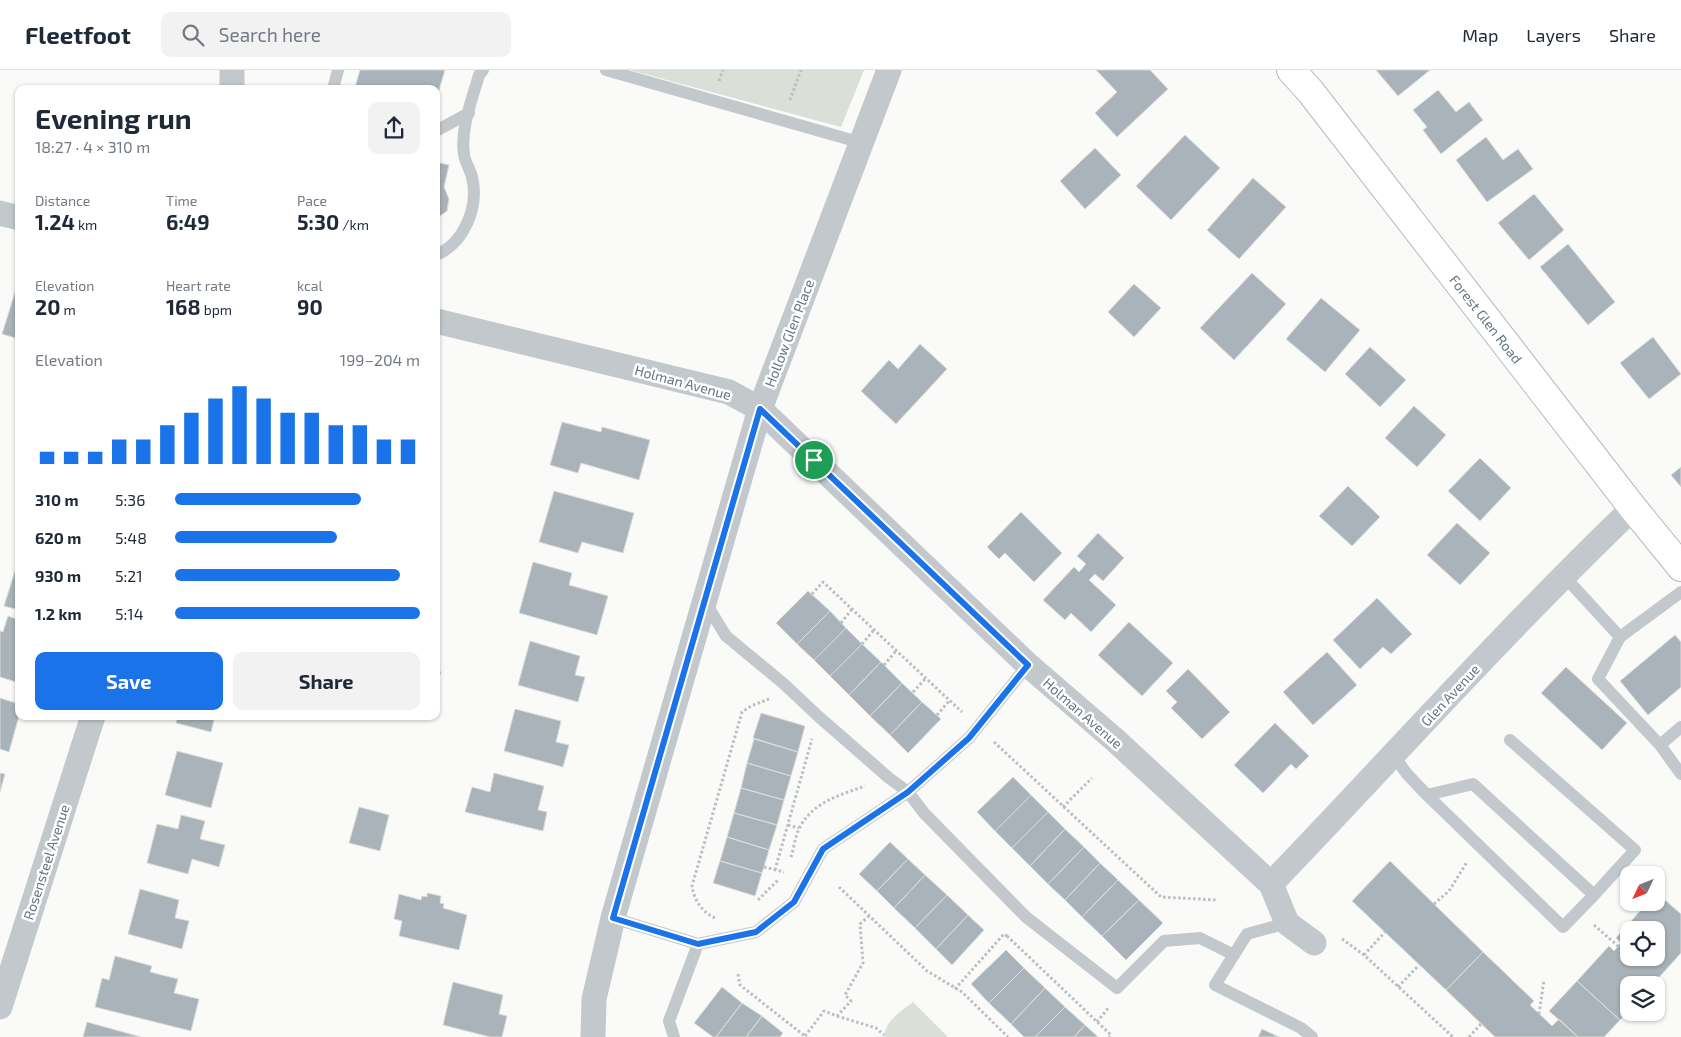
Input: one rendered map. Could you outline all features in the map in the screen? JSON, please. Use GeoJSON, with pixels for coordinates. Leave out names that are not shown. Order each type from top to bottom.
{"type":"FeatureCollection","features":[{"type":"Feature","properties":{"kind":"main road","name":"Forest Glen Road"},"geometry":{"type":"LineString","coordinates":[[1291,70],[1310,91],[1632,508],[1678,561]]}},
{"type":"Feature","properties":{"kind":"street"},"geometry":{"type":"LineString","coordinates":[[232,70],[232,85]]}},
{"type":"Feature","properties":{"kind":"street","name":"Hollow Glen Place"},"geometry":{"type":"LineString","coordinates":[[593,1037],[594,999],[613,918],[760,409],[889,70]]}},
{"type":"Feature","properties":{"kind":"street"},"geometry":{"type":"LineString","coordinates":[[0,213],[15,217]]}},
{"type":"Feature","properties":{"kind":"street","name":"Holman Avenue"},"geometry":{"type":"LineString","coordinates":[[440,322],[729,392],[760,409],[1028,665],[1115,740],[1271,884],[1287,922],[1325,939]]}},
{"type":"Feature","properties":{"kind":"street","name":"Glen Avenue"},"geometry":{"type":"LineString","coordinates":[[1271,884],[1394,756],[1479,663],[1632,508]]}},
{"type":"Feature","properties":{"kind":"street","name":"Rosensteel Avenue"},"geometry":{"type":"LineString","coordinates":[[0,1007],[92,720]]}},
{"type":"Feature","properties":{"kind":"lane"},"geometry":{"type":"LineString","coordinates":[[334,85],[338,70]]}},
{"type":"Feature","properties":{"kind":"lane"},"geometry":{"type":"LineString","coordinates":[[440,253],[450,248],[465,231],[474,199],[472,177],[464,156],[465,126],[479,75],[483,70]]}},
{"type":"Feature","properties":{"kind":"lane"},"geometry":{"type":"LineString","coordinates":[[606,70],[862,144]]}},
{"type":"Feature","properties":{"kind":"lane"},"geometry":{"type":"LineString","coordinates":[[440,129],[469,114]]}},
{"type":"Feature","properties":{"kind":"lane"},"geometry":{"type":"LineString","coordinates":[[1564,576],[1620,637]]}},
{"type":"Feature","properties":{"kind":"lane"},"geometry":{"type":"LineString","coordinates":[[1681,592],[1620,637],[1598,679],[1660,745],[1681,774]]}},
{"type":"Feature","properties":{"kind":"lane"},"geometry":{"type":"LineString","coordinates":[[704,600],[726,636],[784,684],[889,778],[908,792],[924,813],[1026,917],[1117,988],[1164,941],[1200,938],[1234,954]]}},
{"type":"Feature","properties":{"kind":"lane"},"geometry":{"type":"LineString","coordinates":[[613,918],[698,944],[756,932],[794,902],[823,849],[908,792],[969,738],[1028,665]]}},
{"type":"Feature","properties":{"kind":"lane"},"geometry":{"type":"LineString","coordinates":[[1660,745],[1681,727]]}},
{"type":"Feature","properties":{"kind":"lane"},"geometry":{"type":"LineString","coordinates":[[1394,756],[1407,774],[1427,795],[1563,927],[1635,850],[1510,740]]}},
{"type":"Feature","properties":{"kind":"lane"},"geometry":{"type":"LineString","coordinates":[[1427,795],[1473,784],[1594,895]]}},
{"type":"Feature","properties":{"kind":"lane"},"geometry":{"type":"LineString","coordinates":[[1287,922],[1248,934],[1215,985],[1300,1028],[1312,1037]]}},
{"type":"Feature","properties":{"kind":"lane"},"geometry":{"type":"LineString","coordinates":[[674,1037],[669,1021],[698,944]]}},
{"type":"Feature","properties":{"kind":"path"},"geometry":{"type":"LineString","coordinates":[[782,121],[801,70]]}},
{"type":"Feature","properties":{"kind":"path"},"geometry":{"type":"LineString","coordinates":[[812,594],[823,582],[963,713]]}},
{"type":"Feature","properties":{"kind":"path"},"geometry":{"type":"LineString","coordinates":[[841,622],[852,609]]}},
{"type":"Feature","properties":{"kind":"path"},"geometry":{"type":"LineString","coordinates":[[862,644],[874,630]]}},
{"type":"Feature","properties":{"kind":"path"},"geometry":{"type":"LineString","coordinates":[[884,665],[896,651]]}},
{"type":"Feature","properties":{"kind":"path"},"geometry":{"type":"LineString","coordinates":[[913,692],[926,678]]}},
{"type":"Feature","properties":{"kind":"path"},"geometry":{"type":"LineString","coordinates":[[720,918],[713,917],[702,908],[693,896],[692,886],[742,712],[767,701]]}},
{"type":"Feature","properties":{"kind":"path"},"geometry":{"type":"LineString","coordinates":[[937,715],[949,701]]}},
{"type":"Feature","properties":{"kind":"path"},"geometry":{"type":"LineString","coordinates":[[775,870],[818,716]]}},
{"type":"Feature","properties":{"kind":"path"},"geometry":{"type":"LineString","coordinates":[[994,742],[1161,897],[1217,900]]}},
{"type":"Feature","properties":{"kind":"path"},"geometry":{"type":"LineString","coordinates":[[1064,807],[1092,778]]}},
{"type":"Feature","properties":{"kind":"path"},"geometry":{"type":"LineString","coordinates":[[790,861],[799,828],[810,812],[823,802],[872,783]]}},
{"type":"Feature","properties":{"kind":"path"},"geometry":{"type":"LineString","coordinates":[[788,825],[799,828]]}},
{"type":"Feature","properties":{"kind":"path"},"geometry":{"type":"LineString","coordinates":[[1434,904],[1450,891],[1476,844]]}},
{"type":"Feature","properties":{"kind":"path"},"geometry":{"type":"LineString","coordinates":[[757,901],[786,871],[764,867]]}},
{"type":"Feature","properties":{"kind":"path"},"geometry":{"type":"LineString","coordinates":[[839,887],[927,971],[962,992],[1008,1037]]}},
{"type":"Feature","properties":{"kind":"path"},"geometry":{"type":"LineString","coordinates":[[1579,911],[1618,946]]}},
{"type":"Feature","properties":{"kind":"path"},"geometry":{"type":"LineString","coordinates":[[837,1016],[851,1001],[845,995],[863,963],[860,924],[868,916]]}},
{"type":"Feature","properties":{"kind":"path"},"geometry":{"type":"LineString","coordinates":[[1007,936],[1011,932]]}},
{"type":"Feature","properties":{"kind":"path"},"geometry":{"type":"LineString","coordinates":[[1364,955],[1385,932]]}},
{"type":"Feature","properties":{"kind":"path"},"geometry":{"type":"LineString","coordinates":[[955,989],[1004,934],[1111,1035],[1109,1037]]}},
{"type":"Feature","properties":{"kind":"path"},"geometry":{"type":"LineString","coordinates":[[1325,939],[1364,955],[1453,1037]]}},
{"type":"Feature","properties":{"kind":"path"},"geometry":{"type":"LineString","coordinates":[[1398,987],[1419,965]]}},
{"type":"Feature","properties":{"kind":"path"},"geometry":{"type":"LineString","coordinates":[[738,974],[740,985],[806,1036],[824,1011],[876,1028],[884,1035]]}},
{"type":"Feature","properties":{"kind":"path"},"geometry":{"type":"LineString","coordinates":[[1539,1014],[1544,980]]}},
{"type":"Feature","properties":{"kind":"path"},"geometry":{"type":"LineString","coordinates":[[1097,1022],[1109,1007]]}},
{"type":"Feature","properties":{"kind":"path"},"geometry":{"type":"LineString","coordinates":[[1469,1037],[1481,1024]]}},
{"type":"Feature","properties":{"kind":"shaded area"},"geometry":{"type":"Polygon","coordinates":[[[630,70],[864,70],[841,127],[630,70]]]}},
{"type":"Feature","properties":{"kind":"shaded area"},"geometry":{"type":"Polygon","coordinates":[[[913,1002],[947,1037],[884,1037],[890,1021],[913,1002]]]}},
{"type":"Feature","properties":{"kind":"building"},"geometry":{"type":"Polygon","coordinates":[[[360,70],[445,70],[440,87],[440,85],[356,85],[360,70]]]}},
{"type":"Feature","properties":{"kind":"building"},"geometry":{"type":"Polygon","coordinates":[[[1096,70],[1150,70],[1168,89],[1117,137],[1095,113],[1117,92],[1096,70]]]}},
{"type":"Feature","properties":{"kind":"building"},"geometry":{"type":"Polygon","coordinates":[[[1376,70],[1430,70],[1398,96],[1376,70]]]}},
{"type":"Feature","properties":{"kind":"building"},"geometry":{"type":"Polygon","coordinates":[[[1438,90],[1456,112],[1469,102],[1483,120],[1441,154],[1423,130],[1427,127],[1413,110],[1438,90]]]}},
{"type":"Feature","properties":{"kind":"building"},"geometry":{"type":"Polygon","coordinates":[[[1185,135],[1220,168],[1171,220],[1136,186],[1185,135]]]}},
{"type":"Feature","properties":{"kind":"building"},"geometry":{"type":"Polygon","coordinates":[[[1486,137],[1503,160],[1518,149],[1533,169],[1487,202],[1456,160],[1486,137]]]}},
{"type":"Feature","properties":{"kind":"building"},"geometry":{"type":"Polygon","coordinates":[[[1095,148],[1121,175],[1085,209],[1060,181],[1095,148]]]}},
{"type":"Feature","properties":{"kind":"building"},"geometry":{"type":"Polygon","coordinates":[[[440,163],[449,165],[444,187],[449,199],[447,211],[440,216],[440,163]]]}},
{"type":"Feature","properties":{"kind":"building"},"geometry":{"type":"Polygon","coordinates":[[[1253,178],[1286,207],[1239,259],[1207,230],[1253,178]]]}},
{"type":"Feature","properties":{"kind":"building"},"geometry":{"type":"Polygon","coordinates":[[[1534,194],[1564,230],[1529,260],[1498,223],[1534,194]]]}},
{"type":"Feature","properties":{"kind":"building"},"geometry":{"type":"Polygon","coordinates":[[[1568,244],[1615,302],[1588,325],[1540,267],[1568,244]]]}},
{"type":"Feature","properties":{"kind":"building"},"geometry":{"type":"Polygon","coordinates":[[[1252,273],[1286,304],[1234,360],[1200,328],[1252,273]]]}},
{"type":"Feature","properties":{"kind":"building"},"geometry":{"type":"Polygon","coordinates":[[[1134,284],[1161,308],[1134,337],[1108,312],[1134,284]]]}},
{"type":"Feature","properties":{"kind":"building"},"geometry":{"type":"Polygon","coordinates":[[[15,292],[15,338],[2,334],[15,292]]]}},
{"type":"Feature","properties":{"kind":"building"},"geometry":{"type":"Polygon","coordinates":[[[1321,298],[1360,330],[1325,372],[1286,339],[1321,298]]]}},
{"type":"Feature","properties":{"kind":"building"},"geometry":{"type":"Polygon","coordinates":[[[1653,337],[1681,374],[1649,399],[1620,363],[1653,337]]]}},
{"type":"Feature","properties":{"kind":"building"},"geometry":{"type":"Polygon","coordinates":[[[920,344],[947,369],[896,424],[861,391],[889,360],[898,369],[920,344]]]}},
{"type":"Feature","properties":{"kind":"building"},"geometry":{"type":"Polygon","coordinates":[[[1370,347],[1406,380],[1380,407],[1345,374],[1370,347]]]}},
{"type":"Feature","properties":{"kind":"building"},"geometry":{"type":"Polygon","coordinates":[[[1414,406],[1446,435],[1417,467],[1385,438],[1414,406]]]}},
{"type":"Feature","properties":{"kind":"building"},"geometry":{"type":"Polygon","coordinates":[[[562,422],[601,432],[602,427],[650,440],[639,480],[581,463],[578,473],[550,465],[562,422]]]}},
{"type":"Feature","properties":{"kind":"building"},"geometry":{"type":"Polygon","coordinates":[[[1480,458],[1511,488],[1480,521],[1448,491],[1480,458]]]}},
{"type":"Feature","properties":{"kind":"building"},"geometry":{"type":"Polygon","coordinates":[[[1681,467],[1681,487],[1671,475],[1681,467]]]}},
{"type":"Feature","properties":{"kind":"building"},"geometry":{"type":"Polygon","coordinates":[[[1348,486],[1380,517],[1352,546],[1319,516],[1348,486]]]}},
{"type":"Feature","properties":{"kind":"building"},"geometry":{"type":"Polygon","coordinates":[[[554,491],[634,513],[623,553],[582,542],[578,553],[539,542],[554,491]]]}},
{"type":"Feature","properties":{"kind":"building"},"geometry":{"type":"Polygon","coordinates":[[[1021,512],[1062,553],[1034,582],[1005,553],[999,559],[987,547],[1021,512]]]}},
{"type":"Feature","properties":{"kind":"building"},"geometry":{"type":"Polygon","coordinates":[[[1457,523],[1490,553],[1460,585],[1427,555],[1457,523]]]}},
{"type":"Feature","properties":{"kind":"building"},"geometry":{"type":"Polygon","coordinates":[[[1098,533],[1124,558],[1103,581],[1095,574],[1089,580],[1116,605],[1091,632],[1071,613],[1065,620],[1043,600],[1074,567],[1079,572],[1086,564],[1077,556],[1098,533]]]}},
{"type":"Feature","properties":{"kind":"building"},"geometry":{"type":"Polygon","coordinates":[[[533,562],[572,573],[569,585],[608,596],[597,635],[519,613],[533,562]]]}},
{"type":"Feature","properties":{"kind":"building"},"geometry":{"type":"Polygon","coordinates":[[[15,571],[15,609],[4,606],[15,571]]]}},
{"type":"Feature","properties":{"kind":"building"},"geometry":{"type":"Polygon","coordinates":[[[808,591],[830,611],[797,644],[776,623],[808,591]]]}},
{"type":"Feature","properties":{"kind":"building"},"geometry":{"type":"Polygon","coordinates":[[[1377,598],[1412,634],[1391,654],[1383,647],[1360,669],[1333,640],[1377,598]]]}},
{"type":"Feature","properties":{"kind":"building"},"geometry":{"type":"Polygon","coordinates":[[[830,611],[846,628],[814,660],[797,644],[830,611]]]}},
{"type":"Feature","properties":{"kind":"building"},"geometry":{"type":"Polygon","coordinates":[[[8,616],[15,619],[15,682],[0,677],[0,631],[3,632],[8,616]]]}},
{"type":"Feature","properties":{"kind":"building"},"geometry":{"type":"Polygon","coordinates":[[[1129,622],[1173,663],[1142,696],[1098,655],[1129,622]]]}},
{"type":"Feature","properties":{"kind":"building"},"geometry":{"type":"Polygon","coordinates":[[[846,628],[862,644],[830,676],[814,660],[846,628]]]}},
{"type":"Feature","properties":{"kind":"building"},"geometry":{"type":"Polygon","coordinates":[[[1675,635],[1681,642],[1681,687],[1648,715],[1620,681],[1675,635]]]}},
{"type":"Feature","properties":{"kind":"building"},"geometry":{"type":"Polygon","coordinates":[[[530,641],[580,656],[575,675],[585,677],[578,702],[518,685],[530,641]]]}},
{"type":"Feature","properties":{"kind":"building"},"geometry":{"type":"Polygon","coordinates":[[[862,644],[881,662],[849,695],[830,676],[862,644]]]}},
{"type":"Feature","properties":{"kind":"building"},"geometry":{"type":"Polygon","coordinates":[[[1327,652],[1357,685],[1313,725],[1283,692],[1327,652]]]}},
{"type":"Feature","properties":{"kind":"building"},"geometry":{"type":"Polygon","coordinates":[[[881,662],[902,683],[870,716],[849,695],[881,662]]]}},
{"type":"Feature","properties":{"kind":"building"},"geometry":{"type":"Polygon","coordinates":[[[1566,667],[1627,723],[1602,750],[1541,693],[1566,667]]]}},
{"type":"Feature","properties":{"kind":"building"},"geometry":{"type":"Polygon","coordinates":[[[1188,669],[1230,712],[1202,739],[1171,708],[1177,702],[1166,691],[1188,669]]]}},
{"type":"Feature","properties":{"kind":"building"},"geometry":{"type":"Polygon","coordinates":[[[902,683],[922,702],[890,735],[870,716],[902,683]]]}},
{"type":"Feature","properties":{"kind":"building"},"geometry":{"type":"Polygon","coordinates":[[[0,698],[15,703],[15,720],[18,720],[9,752],[0,749],[0,698]]]}},
{"type":"Feature","properties":{"kind":"building"},"geometry":{"type":"Polygon","coordinates":[[[922,702],[941,719],[908,753],[890,735],[922,702]]]}},
{"type":"Feature","properties":{"kind":"building"},"geometry":{"type":"Polygon","coordinates":[[[515,709],[561,721],[556,742],[569,745],[563,767],[504,751],[515,709]]]}},
{"type":"Feature","properties":{"kind":"building"},"geometry":{"type":"Polygon","coordinates":[[[761,713],[805,726],[798,752],[753,738],[761,713]]]}},
{"type":"Feature","properties":{"kind":"building"},"geometry":{"type":"Polygon","coordinates":[[[177,720],[214,720],[211,732],[176,723],[177,720]]]}},
{"type":"Feature","properties":{"kind":"building"},"geometry":{"type":"Polygon","coordinates":[[[1275,723],[1309,756],[1296,769],[1291,764],[1263,793],[1234,765],[1275,723]]]}},
{"type":"Feature","properties":{"kind":"building"},"geometry":{"type":"Polygon","coordinates":[[[754,739],[798,752],[791,776],[747,763],[754,739]]]}},
{"type":"Feature","properties":{"kind":"building"},"geometry":{"type":"Polygon","coordinates":[[[177,751],[223,763],[211,808],[165,795],[177,751]]]}},
{"type":"Feature","properties":{"kind":"building"},"geometry":{"type":"Polygon","coordinates":[[[747,763],[791,776],[784,800],[741,788],[747,763]]]}},
{"type":"Feature","properties":{"kind":"building"},"geometry":{"type":"Polygon","coordinates":[[[0,773],[5,774],[0,792],[0,773]]]}},
{"type":"Feature","properties":{"kind":"building"},"geometry":{"type":"Polygon","coordinates":[[[494,773],[544,786],[538,810],[547,812],[543,831],[465,812],[472,787],[490,792],[494,773]]]}},
{"type":"Feature","properties":{"kind":"building"},"geometry":{"type":"Polygon","coordinates":[[[1013,777],[1031,795],[995,831],[977,812],[1013,777]]]}},
{"type":"Feature","properties":{"kind":"building"},"geometry":{"type":"Polygon","coordinates":[[[741,788],[784,800],[777,825],[734,813],[741,788]]]}},
{"type":"Feature","properties":{"kind":"building"},"geometry":{"type":"Polygon","coordinates":[[[1031,795],[1048,812],[1012,848],[995,831],[1031,795]]]}},
{"type":"Feature","properties":{"kind":"building"},"geometry":{"type":"Polygon","coordinates":[[[359,807],[389,815],[380,851],[349,843],[359,807]]]}},
{"type":"Feature","properties":{"kind":"building"},"geometry":{"type":"Polygon","coordinates":[[[1048,812],[1065,829],[1030,866],[1012,848],[1048,812]]]}},
{"type":"Feature","properties":{"kind":"building"},"geometry":{"type":"Polygon","coordinates":[[[734,813],[777,825],[769,850],[727,837],[734,813]]]}},
{"type":"Feature","properties":{"kind":"building"},"geometry":{"type":"Polygon","coordinates":[[[181,815],[205,821],[200,839],[225,845],[219,867],[192,859],[188,874],[147,863],[157,824],[178,829],[181,815]]]}},
{"type":"Feature","properties":{"kind":"building"},"geometry":{"type":"Polygon","coordinates":[[[1065,829],[1084,847],[1048,884],[1030,866],[1065,829]]]}},
{"type":"Feature","properties":{"kind":"building"},"geometry":{"type":"Polygon","coordinates":[[[727,837],[769,850],[762,873],[720,861],[727,837]]]}},
{"type":"Feature","properties":{"kind":"building"},"geometry":{"type":"Polygon","coordinates":[[[890,842],[908,859],[877,891],[859,874],[890,842]]]}},
{"type":"Feature","properties":{"kind":"building"},"geometry":{"type":"Polygon","coordinates":[[[1084,847],[1100,863],[1065,900],[1048,884],[1084,847]]]}},
{"type":"Feature","properties":{"kind":"building"},"geometry":{"type":"Polygon","coordinates":[[[908,859],[925,875],[894,908],[877,891],[908,859]]]}},
{"type":"Feature","properties":{"kind":"building"},"geometry":{"type":"Polygon","coordinates":[[[720,861],[762,873],[755,896],[713,883],[720,861]]]}},
{"type":"Feature","properties":{"kind":"building"},"geometry":{"type":"Polygon","coordinates":[[[1390,861],[1483,952],[1446,990],[1352,901],[1390,861]]]}},
{"type":"Feature","properties":{"kind":"building"},"geometry":{"type":"Polygon","coordinates":[[[1100,863],[1118,880],[1082,917],[1065,900],[1100,863]]]}},
{"type":"Feature","properties":{"kind":"building"},"geometry":{"type":"Polygon","coordinates":[[[925,875],[947,895],[915,928],[894,908],[925,875]]]}},
{"type":"Feature","properties":{"kind":"building"},"geometry":{"type":"Polygon","coordinates":[[[1118,880],[1139,900],[1102,936],[1082,917],[1118,880]]]}},
{"type":"Feature","properties":{"kind":"building"},"geometry":{"type":"Polygon","coordinates":[[[140,889],[179,900],[175,918],[189,921],[182,949],[128,934],[140,889]]]}},
{"type":"Feature","properties":{"kind":"building"},"geometry":{"type":"Polygon","coordinates":[[[427,893],[441,896],[440,903],[444,904],[443,908],[467,915],[459,950],[399,936],[402,921],[394,919],[399,894],[421,900],[422,896],[427,897],[427,893]]]}},
{"type":"Feature","properties":{"kind":"building"},"geometry":{"type":"Polygon","coordinates":[[[947,895],[968,915],[936,949],[915,928],[947,895]]]}},
{"type":"Feature","properties":{"kind":"building"},"geometry":{"type":"Polygon","coordinates":[[[1139,900],[1163,923],[1126,960],[1102,936],[1139,900]]]}},
{"type":"Feature","properties":{"kind":"building"},"geometry":{"type":"Polygon","coordinates":[[[1665,900],[1681,914],[1681,953],[1660,976],[1620,976],[1620,1020],[1577,981],[1609,946],[1614,951],[1620,944],[1620,966],[1665,966],[1665,921],[1631,921],[1640,911],[1665,911],[1665,900]]]}},
{"type":"Feature","properties":{"kind":"building"},"geometry":{"type":"Polygon","coordinates":[[[968,915],[984,930],[952,965],[936,949],[968,915]]]}},
{"type":"Feature","properties":{"kind":"building"},"geometry":{"type":"Polygon","coordinates":[[[1620,934],[1620,942],[1616,938],[1620,934]]]}},
{"type":"Feature","properties":{"kind":"building"},"geometry":{"type":"Polygon","coordinates":[[[1006,950],[1024,968],[989,1003],[971,984],[1006,950]]]}},
{"type":"Feature","properties":{"kind":"building"},"geometry":{"type":"Polygon","coordinates":[[[1483,952],[1534,1001],[1530,1005],[1552,1026],[1559,1019],[1578,1037],[1495,1037],[1446,990],[1483,952]]]}},
{"type":"Feature","properties":{"kind":"building"},"geometry":{"type":"Polygon","coordinates":[[[115,956],[152,966],[150,972],[178,979],[174,993],[199,999],[191,1031],[95,1007],[102,978],[109,980],[115,956]]]}},
{"type":"Feature","properties":{"kind":"building"},"geometry":{"type":"Polygon","coordinates":[[[1024,968],[1045,988],[1011,1024],[989,1003],[1024,968]]]}},
{"type":"Feature","properties":{"kind":"building"},"geometry":{"type":"Polygon","coordinates":[[[1577,981],[1620,1020],[1604,1037],[1578,1037],[1549,1011],[1577,981]]]}},
{"type":"Feature","properties":{"kind":"building"},"geometry":{"type":"Polygon","coordinates":[[[453,982],[503,995],[499,1014],[507,1016],[502,1037],[490,1037],[443,1025],[453,982]]]}},
{"type":"Feature","properties":{"kind":"building"},"geometry":{"type":"Polygon","coordinates":[[[722,987],[742,1003],[716,1037],[713,1037],[694,1023],[722,987]]]}},
{"type":"Feature","properties":{"kind":"building"},"geometry":{"type":"Polygon","coordinates":[[[1045,988],[1065,1007],[1035,1037],[1024,1037],[1011,1024],[1045,988]]]}},
{"type":"Feature","properties":{"kind":"building"},"geometry":{"type":"Polygon","coordinates":[[[742,1003],[762,1016],[746,1037],[716,1037],[742,1003]]]}},
{"type":"Feature","properties":{"kind":"building"},"geometry":{"type":"Polygon","coordinates":[[[1065,1007],[1085,1025],[1074,1037],[1035,1037],[1065,1007]]]}},
{"type":"Feature","properties":{"kind":"building"},"geometry":{"type":"Polygon","coordinates":[[[762,1016],[783,1033],[780,1037],[746,1037],[762,1016]]]}},
{"type":"Feature","properties":{"kind":"building"},"geometry":{"type":"Polygon","coordinates":[[[87,1022],[141,1037],[83,1037],[87,1022]]]}},
{"type":"Feature","properties":{"kind":"building"},"geometry":{"type":"Polygon","coordinates":[[[1085,1025],[1098,1037],[1074,1037],[1085,1025]]]}},
{"type":"Feature","properties":{"kind":"building"},"geometry":{"type":"Polygon","coordinates":[[[1262,1029],[1279,1037],[1258,1037],[1262,1029]]]}},
{"type":"Feature","properties":{"kind":"route"},"geometry":{"type":"LineString","coordinates":[[760,409],[814,460],[1028,665],[969,738],[908,792],[823,849],[794,902],[756,932],[698,944],[613,918],[760,409]]}}]}
